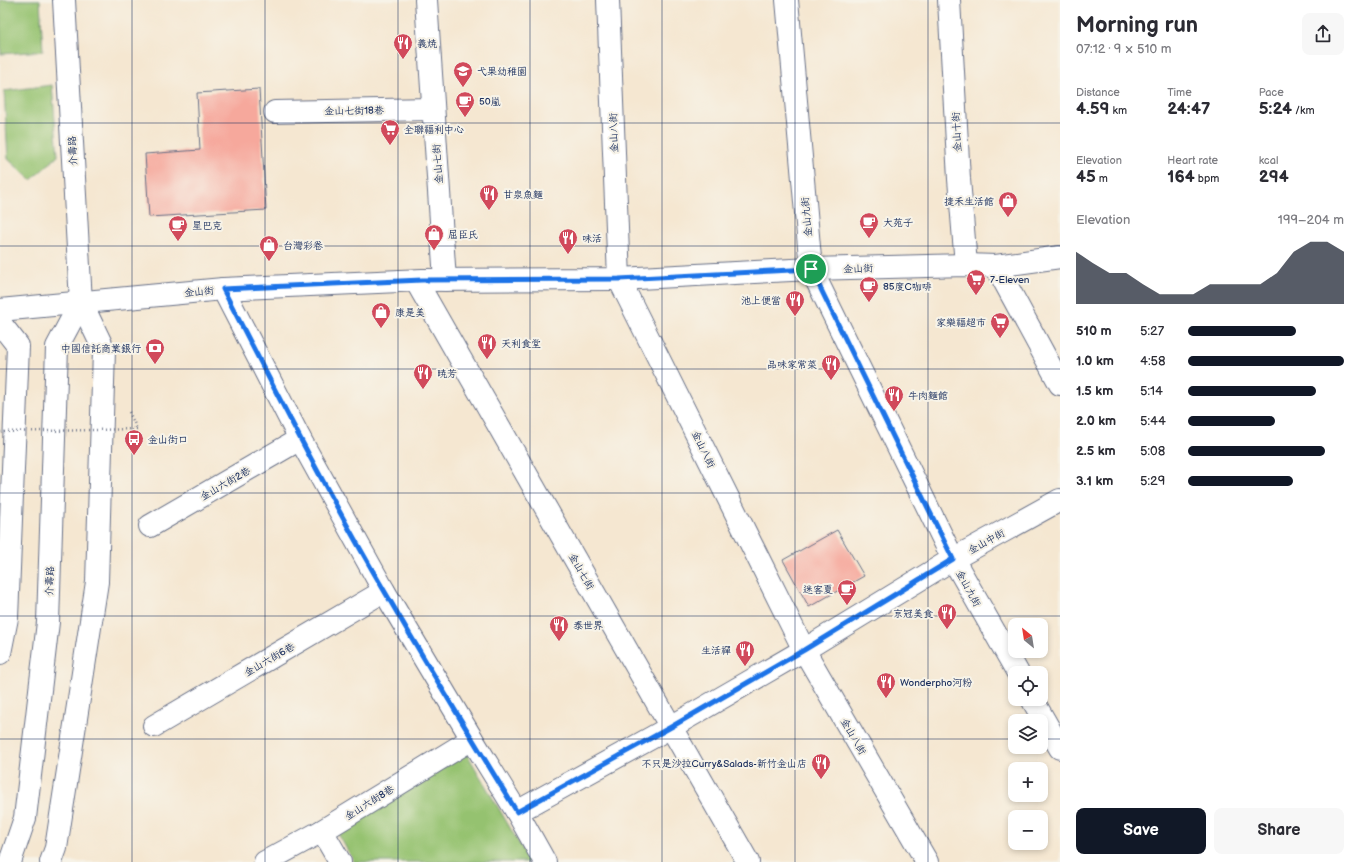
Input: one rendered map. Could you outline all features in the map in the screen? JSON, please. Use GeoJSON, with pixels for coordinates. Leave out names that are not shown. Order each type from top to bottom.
{"type":"FeatureCollection","features":[{"type":"Feature","properties":{"kind":"street","name":"介壽路"},"geometry":{"type":"LineString","coordinates":[[51,862],[56,848],[97,582],[104,350],[81,302],[64,0]]}},
{"type":"Feature","properties":{"kind":"street","name":"金山七街"},"geometry":{"type":"LineString","coordinates":[[426,0],[445,280]]}},
{"type":"Feature","properties":{"kind":"street","name":"金山八街"},"geometry":{"type":"LineString","coordinates":[[608,0],[619,279],[804,650],[927,862]]}},
{"type":"Feature","properties":{"kind":"street","name":"金山九街"},"geometry":{"type":"LineString","coordinates":[[787,0],[811,269],[953,559],[1014,666]]}},
{"type":"Feature","properties":{"kind":"street","name":"金山十街"},"geometry":{"type":"LineString","coordinates":[[949,0],[959,179],[966,265]]}},
{"type":"Feature","properties":{"kind":"street","name":"金山七街18巷"},"geometry":{"type":"LineString","coordinates":[[275,112],[433,109]]}},
{"type":"Feature","properties":{"kind":"street","name":"金山街"},"geometry":{"type":"LineString","coordinates":[[0,310],[223,289],[445,280],[619,279],[811,269],[966,265],[996,266],[1060,257]]}},
{"type":"Feature","properties":{"kind":"street"},"geometry":{"type":"LineString","coordinates":[[996,266],[1060,384]]}},
{"type":"Feature","properties":{"kind":"street","name":"金山七街"},"geometry":{"type":"LineString","coordinates":[[416,281],[748,862]]}},
{"type":"Feature","properties":{"kind":"street"},"geometry":{"type":"LineString","coordinates":[[223,289],[300,439],[384,591],[517,812],[545,862]]}},
{"type":"Feature","properties":{"kind":"street","name":"介壽路"},"geometry":{"type":"LineString","coordinates":[[10,862],[24,818],[48,622],[57,346],[81,302]]}},
{"type":"Feature","properties":{"kind":"street"},"geometry":{"type":"LineString","coordinates":[[0,323],[18,346],[7,618],[0,653]]}},
{"type":"Feature","properties":{"kind":"street","name":"金山六街2巷"},"geometry":{"type":"LineString","coordinates":[[150,526],[300,439]]}},
{"type":"Feature","properties":{"kind":"street","name":"金山中街"},"geometry":{"type":"LineString","coordinates":[[517,812],[671,727],[804,650],[953,559],[1060,500]]}},
{"type":"Feature","properties":{"kind":"street","name":"金山六街6巷"},"geometry":{"type":"LineString","coordinates":[[154,726],[384,591]]}},
{"type":"Feature","properties":{"kind":"street"},"geometry":{"type":"LineString","coordinates":[[1036,706],[1060,748]]}},
{"type":"Feature","properties":{"kind":"street","name":"金山六街8巷"},"geometry":{"type":"LineString","coordinates":[[265,862],[322,831],[472,739]]}},
{"type":"Feature","properties":{"kind":"street"},"geometry":{"type":"LineString","coordinates":[[322,831],[340,862]]}},
{"type":"Feature","properties":{"kind":"path"},"geometry":{"type":"LineString","coordinates":[[0,432],[137,429],[129,412]]}},
{"type":"Feature","properties":{"kind":"green space"},"geometry":{"type":"Polygon","coordinates":[[[0,0],[40,0],[43,51],[1,54],[0,0]]]}},
{"type":"Feature","properties":{"kind":"green space"},"geometry":{"type":"Polygon","coordinates":[[[52,85],[58,156],[31,180],[8,159],[4,91],[52,85]]]}},
{"type":"Feature","properties":{"kind":"green space"},"geometry":{"type":"Polygon","coordinates":[[[467,754],[530,862],[354,862],[336,830],[467,754]]]}},
{"type":"Feature","properties":{"kind":"building"},"geometry":{"type":"Polygon","coordinates":[[[259,89],[266,210],[149,217],[145,154],[200,150],[197,93],[259,89]]]}},
{"type":"Feature","properties":{"kind":"building"},"geometry":{"type":"Polygon","coordinates":[[[837,530],[864,576],[809,607],[783,560],[837,530]]]}},
{"type":"Feature","properties":{"kind":"place","name":"義焼"},"geometry":{"type":"Point","coordinates":[403,60]}},
{"type":"Feature","properties":{"kind":"place","name":"弋果幼稚園"},"geometry":{"type":"Point","coordinates":[463,88]}},
{"type":"Feature","properties":{"kind":"place","name":"50嵐"},"geometry":{"type":"Point","coordinates":[465,118]}},
{"type":"Feature","properties":{"kind":"place","name":"全聯福利中心"},"geometry":{"type":"Point","coordinates":[390,146]}},
{"type":"Feature","properties":{"kind":"place","name":"甘泉魚麵"},"geometry":{"type":"Point","coordinates":[489,211]}},
{"type":"Feature","properties":{"kind":"place","name":"捷禾生活館"},"geometry":{"type":"Point","coordinates":[1008,218]}},
{"type":"Feature","properties":{"kind":"place","name":"大苑子"},"geometry":{"type":"Point","coordinates":[869,239]}},
{"type":"Feature","properties":{"kind":"place","name":"星巴克"},"geometry":{"type":"Point","coordinates":[178,242]}},
{"type":"Feature","properties":{"kind":"place","name":"屈臣氏"},"geometry":{"type":"Point","coordinates":[434,251]}},
{"type":"Feature","properties":{"kind":"place","name":"味活"},"geometry":{"type":"Point","coordinates":[568,255]}},
{"type":"Feature","properties":{"kind":"place","name":"台灣彩卷"},"geometry":{"type":"Point","coordinates":[269,262]}},
{"type":"Feature","properties":{"kind":"place","name":"7-Eleven"},"geometry":{"type":"Point","coordinates":[976,296]}},
{"type":"Feature","properties":{"kind":"place","name":"85度C咖啡"},"geometry":{"type":"Point","coordinates":[869,303]}},
{"type":"Feature","properties":{"kind":"place","name":"池上便當"},"geometry":{"type":"Point","coordinates":[795,317]}},
{"type":"Feature","properties":{"kind":"place","name":"康是美"},"geometry":{"type":"Point","coordinates":[381,329]}},
{"type":"Feature","properties":{"kind":"place","name":"家樂福超市"},"geometry":{"type":"Point","coordinates":[1000,339]}},
{"type":"Feature","properties":{"kind":"place","name":"天利食堂"},"geometry":{"type":"Point","coordinates":[487,360]}},
{"type":"Feature","properties":{"kind":"place","name":"中國信託商業銀行"},"geometry":{"type":"Point","coordinates":[155,365]}},
{"type":"Feature","properties":{"kind":"place","name":"品味家常菜"},"geometry":{"type":"Point","coordinates":[831,381]}},
{"type":"Feature","properties":{"kind":"place","name":"暁芳"},"geometry":{"type":"Point","coordinates":[423,390]}},
{"type":"Feature","properties":{"kind":"place","name":"牛肉麵館"},"geometry":{"type":"Point","coordinates":[894,412]}},
{"type":"Feature","properties":{"kind":"place","name":"金山街口"},"geometry":{"type":"Point","coordinates":[134,456]}},
{"type":"Feature","properties":{"kind":"place","name":"迷客夏"},"geometry":{"type":"Point","coordinates":[847,606]}},
{"type":"Feature","properties":{"kind":"place","name":"京冠美食"},"geometry":{"type":"Point","coordinates":[947,630]}},
{"type":"Feature","properties":{"kind":"place","name":"泰世界"},"geometry":{"type":"Point","coordinates":[559,642]}},
{"type":"Feature","properties":{"kind":"place","name":"生活禪"},"geometry":{"type":"Point","coordinates":[745,667]}},
{"type":"Feature","properties":{"kind":"place","name":"Wonderpho河粉"},"geometry":{"type":"Point","coordinates":[886,699]}},
{"type":"Feature","properties":{"kind":"place","name":"不只是沙拉Curry&Salads-新竹金山店"},"geometry":{"type":"Point","coordinates":[821,780]}},
{"type":"Feature","properties":{"kind":"route"},"geometry":{"type":"LineString","coordinates":[[811,269],[953,559],[804,650],[671,727],[517,812],[384,591],[300,439],[223,289],[422,280],[619,279],[811,269]]}}]}
